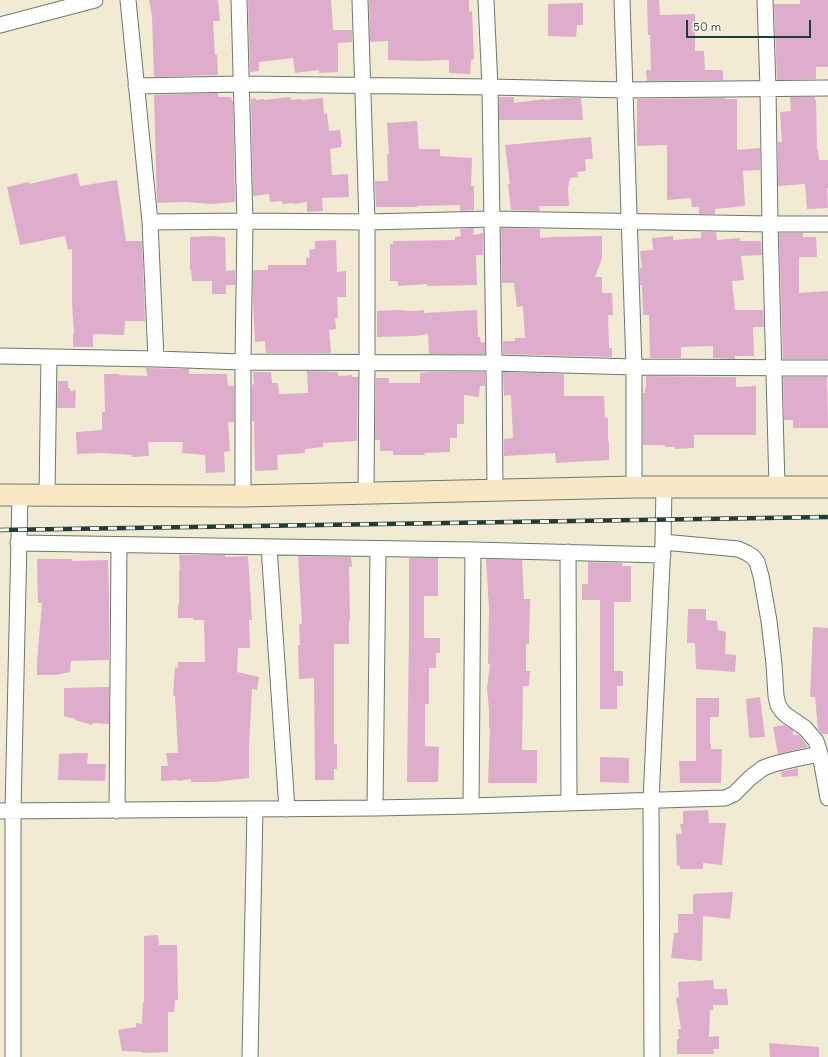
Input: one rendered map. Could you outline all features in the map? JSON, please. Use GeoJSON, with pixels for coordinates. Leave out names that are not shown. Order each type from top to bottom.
{"type":"FeatureCollection","features":[{"type":"Feature","properties":{"kind":"street"},"geometry":{"type":"LineString","coordinates":[[0,24],[95,0]]}},
{"type":"Feature","properties":{"kind":"street"},"geometry":{"type":"LineString","coordinates":[[128,0],[150,222],[156,359]]}},
{"type":"Feature","properties":{"kind":"street"},"geometry":{"type":"LineString","coordinates":[[238,0],[245,221],[243,496]]}},
{"type":"Feature","properties":{"kind":"street"},"geometry":{"type":"LineString","coordinates":[[360,0],[367,222],[366,494]]}},
{"type":"Feature","properties":{"kind":"street"},"geometry":{"type":"LineString","coordinates":[[486,0],[490,87],[494,363],[494,490]]}},
{"type":"Feature","properties":{"kind":"street"},"geometry":{"type":"LineString","coordinates":[[622,0],[634,367],[634,487]]}},
{"type":"Feature","properties":{"kind":"street"},"geometry":{"type":"LineString","coordinates":[[765,0],[777,487]]}},
{"type":"Feature","properties":{"kind":"street"},"geometry":{"type":"LineString","coordinates":[[136,86],[241,84],[625,90],[828,88]]}},
{"type":"Feature","properties":{"kind":"street"},"geometry":{"type":"LineString","coordinates":[[150,222],[367,222],[492,219],[828,224]]}},
{"type":"Feature","properties":{"kind":"street"},"geometry":{"type":"LineString","coordinates":[[0,356],[243,362],[494,363],[634,367],[828,368]]}},
{"type":"Feature","properties":{"kind":"street"},"geometry":{"type":"LineString","coordinates":[[47,495],[49,357]]}},
{"type":"Feature","properties":{"kind":"street"},"geometry":{"type":"LineString","coordinates":[[13,1057],[6,811],[18,543],[10,494],[243,496],[634,487],[828,487]]}},
{"type":"Feature","properties":{"kind":"street"},"geometry":{"type":"LineString","coordinates":[[652,1057],[650,800],[663,548],[664,487]]}},
{"type":"Feature","properties":{"kind":"street"},"geometry":{"type":"LineString","coordinates":[[18,543],[568,552],[663,548],[738,549],[753,557],[757,562],[761,576],[769,621],[778,704],[786,715],[805,728],[816,741],[820,754],[828,798]]}},
{"type":"Feature","properties":{"kind":"street"},"geometry":{"type":"LineString","coordinates":[[117,811],[119,545]]}},
{"type":"Feature","properties":{"kind":"street"},"geometry":{"type":"LineString","coordinates":[[269,547],[287,809]]}},
{"type":"Feature","properties":{"kind":"street"},"geometry":{"type":"LineString","coordinates":[[375,808],[378,549]]}},
{"type":"Feature","properties":{"kind":"street"},"geometry":{"type":"LineString","coordinates":[[471,806],[473,550]]}},
{"type":"Feature","properties":{"kind":"street"},"geometry":{"type":"LineString","coordinates":[[568,552],[568,803]]}},
{"type":"Feature","properties":{"kind":"street"},"geometry":{"type":"LineString","coordinates":[[6,811],[375,808],[725,798],[734,794],[750,778],[763,768],[781,762],[820,754]]}},
{"type":"Feature","properties":{"kind":"street"},"geometry":{"type":"LineString","coordinates":[[250,1057],[256,809]]}},
{"type":"Feature","properties":{"kind":"building"},"geometry":{"type":"Polygon","coordinates":[[[149,0],[218,0],[220,21],[213,21],[218,75],[154,77],[152,17],[149,0]]]}},
{"type":"Feature","properties":{"kind":"building"},"geometry":{"type":"Polygon","coordinates":[[[248,0],[331,0],[333,30],[352,30],[352,42],[338,43],[338,72],[319,73],[319,70],[295,73],[293,58],[259,62],[259,71],[250,72],[248,0]]]}},
{"type":"Feature","properties":{"kind":"building"},"geometry":{"type":"Polygon","coordinates":[[[369,0],[469,0],[469,12],[472,11],[474,59],[471,60],[470,74],[449,73],[449,60],[388,60],[388,41],[370,42],[369,0]]]}},
{"type":"Feature","properties":{"kind":"building"},"geometry":{"type":"Polygon","coordinates":[[[647,0],[659,0],[660,15],[695,14],[695,51],[704,51],[705,70],[723,70],[723,80],[647,81],[646,70],[651,70],[647,0]]]}},
{"type":"Feature","properties":{"kind":"building"},"geometry":{"type":"Polygon","coordinates":[[[800,0],[828,0],[828,67],[816,67],[816,79],[777,80],[774,4],[800,4],[800,0]]]}},
{"type":"Feature","properties":{"kind":"building"},"geometry":{"type":"Polygon","coordinates":[[[583,3],[583,25],[577,25],[576,37],[548,36],[548,4],[583,3]]]}},
{"type":"Feature","properties":{"kind":"building"},"geometry":{"type":"Polygon","coordinates":[[[218,93],[218,97],[231,97],[233,101],[235,202],[212,204],[185,202],[157,203],[154,95],[218,93]]]}},
{"type":"Feature","properties":{"kind":"building"},"geometry":{"type":"Polygon","coordinates":[[[290,97],[291,100],[323,98],[324,114],[327,113],[329,131],[340,130],[341,147],[330,149],[332,175],[348,174],[349,197],[322,198],[323,211],[307,212],[307,202],[282,204],[282,201],[270,202],[269,194],[253,196],[251,99],[256,98],[256,100],[264,100],[290,97]]]}},
{"type":"Feature","properties":{"kind":"building"},"geometry":{"type":"Polygon","coordinates":[[[499,97],[514,97],[514,103],[545,99],[581,98],[583,120],[499,120],[499,97]]]}},
{"type":"Feature","properties":{"kind":"building"},"geometry":{"type":"Polygon","coordinates":[[[790,97],[815,97],[817,150],[819,160],[828,160],[828,208],[807,209],[805,184],[778,186],[778,142],[782,142],[780,112],[791,111],[790,97]]]}},
{"type":"Feature","properties":{"kind":"building"},"geometry":{"type":"Polygon","coordinates":[[[637,99],[737,99],[737,150],[760,148],[760,170],[743,171],[745,206],[715,209],[715,214],[699,214],[699,207],[692,207],[691,198],[667,200],[667,145],[637,146],[637,99]]]}},
{"type":"Feature","properties":{"kind":"building"},"geometry":{"type":"Polygon","coordinates":[[[417,121],[419,149],[440,149],[440,156],[472,158],[471,186],[474,186],[474,210],[460,211],[460,205],[376,207],[375,181],[388,181],[387,154],[389,154],[387,123],[417,121]]]}},
{"type":"Feature","properties":{"kind":"building"},"geometry":{"type":"Polygon","coordinates":[[[591,137],[593,159],[585,159],[586,171],[577,172],[578,177],[570,178],[568,188],[569,206],[539,206],[540,211],[511,210],[508,184],[510,184],[505,145],[591,137]]]}},
{"type":"Feature","properties":{"kind":"building"},"geometry":{"type":"Polygon","coordinates":[[[77,173],[80,186],[117,180],[126,241],[142,241],[145,321],[125,321],[124,335],[93,334],[93,347],[73,347],[72,249],[68,250],[65,236],[20,245],[7,187],[29,182],[29,184],[77,173]]]}},
{"type":"Feature","properties":{"kind":"building"},"geometry":{"type":"Polygon","coordinates":[[[474,228],[473,235],[483,233],[483,255],[476,255],[477,285],[427,286],[427,284],[398,286],[398,281],[390,281],[390,244],[393,244],[393,241],[455,240],[455,237],[461,236],[460,229],[474,228]]]}},
{"type":"Feature","properties":{"kind":"building"},"geometry":{"type":"Polygon","coordinates":[[[501,228],[540,229],[540,238],[602,236],[602,258],[595,277],[602,277],[602,293],[612,293],[613,315],[608,315],[609,348],[612,348],[612,357],[503,354],[503,341],[515,341],[515,338],[525,338],[523,306],[517,307],[514,283],[502,283],[501,228]]]}},
{"type":"Feature","properties":{"kind":"building"},"geometry":{"type":"Polygon","coordinates":[[[701,232],[716,232],[717,240],[740,238],[740,241],[761,241],[762,255],[741,256],[744,280],[732,281],[735,310],[763,310],[764,327],[753,327],[754,356],[735,356],[735,359],[713,358],[713,346],[681,347],[681,358],[650,358],[649,315],[643,315],[642,285],[640,285],[640,268],[642,268],[640,251],[653,250],[652,238],[673,236],[673,240],[701,238],[701,232]]]}},
{"type":"Feature","properties":{"kind":"building"},"geometry":{"type":"Polygon","coordinates":[[[779,233],[803,233],[803,237],[816,237],[817,257],[799,257],[799,293],[828,291],[827,359],[783,359],[779,233]]]}},
{"type":"Feature","properties":{"kind":"building"},"geometry":{"type":"Polygon","coordinates":[[[190,237],[225,237],[226,271],[235,270],[235,285],[226,285],[226,294],[212,294],[212,281],[192,281],[190,270],[190,237]]]}},
{"type":"Feature","properties":{"kind":"building"},"geometry":{"type":"Polygon","coordinates":[[[336,240],[337,272],[346,271],[346,297],[337,297],[338,318],[335,318],[336,329],[329,330],[331,353],[266,353],[265,341],[255,342],[253,270],[268,270],[268,265],[306,265],[306,258],[310,257],[309,250],[315,249],[315,241],[336,240]]]}},
{"type":"Feature","properties":{"kind":"building"},"geometry":{"type":"Polygon","coordinates":[[[424,310],[424,313],[477,310],[478,337],[480,337],[481,343],[485,342],[485,354],[429,354],[428,334],[415,336],[377,337],[377,311],[424,310]]]}},
{"type":"Feature","properties":{"kind":"building"},"geometry":{"type":"Polygon","coordinates":[[[146,368],[189,369],[189,374],[227,374],[228,386],[234,386],[234,422],[228,422],[230,451],[224,452],[225,472],[206,473],[205,455],[182,453],[183,442],[148,442],[149,456],[132,457],[132,455],[101,453],[77,454],[76,432],[102,430],[102,412],[105,412],[104,374],[147,376],[146,368]]]}},
{"type":"Feature","properties":{"kind":"building"},"geometry":{"type":"Polygon","coordinates":[[[307,371],[338,372],[338,376],[352,375],[352,377],[358,377],[357,441],[323,443],[323,447],[305,449],[305,453],[277,455],[278,470],[255,471],[254,421],[252,421],[252,385],[254,384],[253,372],[271,372],[272,383],[278,383],[279,394],[308,393],[307,371]]]}},
{"type":"Feature","properties":{"kind":"building"},"geometry":{"type":"Polygon","coordinates":[[[485,372],[485,386],[480,386],[479,397],[464,395],[464,424],[457,424],[457,438],[450,438],[450,452],[424,453],[425,455],[393,455],[393,451],[380,451],[380,440],[375,440],[376,378],[389,378],[389,383],[420,383],[420,373],[485,372]]]}},
{"type":"Feature","properties":{"kind":"building"},"geometry":{"type":"Polygon","coordinates":[[[503,372],[564,374],[564,396],[604,396],[605,418],[608,418],[609,460],[556,463],[555,453],[504,456],[504,439],[513,438],[511,395],[504,396],[503,372]]]}},
{"type":"Feature","properties":{"kind":"building"},"geometry":{"type":"Polygon","coordinates":[[[646,376],[736,377],[736,387],[756,386],[756,435],[694,435],[694,448],[675,449],[675,447],[665,447],[665,445],[643,445],[643,393],[645,393],[646,388],[646,376]]]}},
{"type":"Feature","properties":{"kind":"building"},"geometry":{"type":"Polygon","coordinates":[[[783,377],[827,377],[828,428],[793,428],[793,420],[784,420],[783,377]]]}},
{"type":"Feature","properties":{"kind":"building"},"geometry":{"type":"Polygon","coordinates":[[[58,381],[68,381],[68,388],[70,388],[70,391],[76,390],[75,408],[57,408],[58,381]]]}},
{"type":"Feature","properties":{"kind":"building"},"geometry":{"type":"Polygon","coordinates":[[[179,555],[225,555],[225,557],[248,556],[252,620],[249,620],[250,648],[238,648],[237,672],[259,677],[257,690],[252,689],[249,778],[214,782],[191,782],[191,779],[161,781],[161,766],[168,766],[166,753],[178,753],[175,696],[173,696],[175,667],[178,668],[178,662],[205,662],[204,620],[178,618],[180,570],[179,555]]]}},
{"type":"Feature","properties":{"kind":"building"},"geometry":{"type":"Polygon","coordinates":[[[298,556],[351,557],[352,567],[349,567],[349,644],[334,644],[334,744],[337,744],[337,769],[334,769],[334,780],[315,780],[314,678],[299,679],[299,624],[302,624],[298,556]]]}},
{"type":"Feature","properties":{"kind":"building"},"geometry":{"type":"Polygon","coordinates":[[[409,558],[438,558],[438,596],[424,596],[424,638],[440,638],[440,653],[436,653],[436,668],[429,668],[429,704],[425,704],[425,746],[439,747],[438,782],[407,782],[409,558]]]}},
{"type":"Feature","properties":{"kind":"building"},"geometry":{"type":"Polygon","coordinates":[[[37,559],[72,559],[72,561],[108,560],[109,660],[71,661],[70,672],[56,675],[37,675],[42,603],[38,603],[37,559]]]}},
{"type":"Feature","properties":{"kind":"building"},"geometry":{"type":"Polygon","coordinates":[[[486,559],[522,560],[524,599],[530,599],[529,644],[526,644],[526,671],[530,671],[529,686],[523,686],[522,750],[537,750],[537,783],[488,783],[490,728],[487,688],[490,664],[488,664],[489,608],[486,559]]]}},
{"type":"Feature","properties":{"kind":"building"},"geometry":{"type":"Polygon","coordinates":[[[588,562],[622,563],[622,566],[631,566],[631,602],[614,602],[614,671],[623,671],[623,686],[617,686],[617,709],[600,709],[600,600],[582,600],[582,584],[588,584],[588,562]]]}},
{"type":"Feature","properties":{"kind":"building"},"geometry":{"type":"Polygon","coordinates":[[[688,609],[706,609],[706,620],[717,621],[718,630],[726,632],[725,654],[736,655],[735,672],[696,669],[695,643],[687,643],[688,609]]]}},
{"type":"Feature","properties":{"kind":"building"},"geometry":{"type":"Polygon","coordinates":[[[813,627],[828,628],[828,734],[822,734],[818,729],[815,697],[810,697],[813,627]]]}},
{"type":"Feature","properties":{"kind":"building"},"geometry":{"type":"Polygon","coordinates":[[[109,687],[109,724],[93,723],[92,725],[75,720],[75,718],[64,716],[64,688],[109,687]]]}},
{"type":"Feature","properties":{"kind":"building"},"geometry":{"type":"Polygon","coordinates":[[[760,697],[765,737],[749,738],[746,699],[760,697]]]}},
{"type":"Feature","properties":{"kind":"building"},"geometry":{"type":"Polygon","coordinates":[[[696,698],[719,698],[719,717],[710,717],[710,744],[711,749],[722,749],[721,783],[680,783],[679,761],[696,761],[696,698]]]}},
{"type":"Feature","properties":{"kind":"building"},"geometry":{"type":"Polygon","coordinates":[[[785,725],[793,730],[793,735],[799,735],[808,747],[778,754],[773,727],[785,725]]]}},
{"type":"Feature","properties":{"kind":"building"},"geometry":{"type":"Polygon","coordinates":[[[88,753],[87,764],[106,764],[105,781],[58,780],[59,754],[88,753]]]}},
{"type":"Feature","properties":{"kind":"building"},"geometry":{"type":"Polygon","coordinates":[[[600,757],[629,758],[629,783],[600,782],[600,757]]]}},
{"type":"Feature","properties":{"kind":"building"},"geometry":{"type":"Polygon","coordinates":[[[798,768],[798,776],[782,777],[781,772],[798,768]]]}},
{"type":"Feature","properties":{"kind":"building"},"geometry":{"type":"Polygon","coordinates":[[[708,810],[709,823],[726,823],[722,865],[703,863],[703,869],[680,869],[680,865],[677,866],[676,834],[682,834],[680,824],[683,824],[683,811],[708,810]]]}},
{"type":"Feature","properties":{"kind":"building"},"geometry":{"type":"Polygon","coordinates":[[[733,892],[730,919],[703,916],[702,961],[671,958],[674,933],[678,933],[678,914],[693,914],[693,894],[733,892]]]}},
{"type":"Feature","properties":{"kind":"building"},"geometry":{"type":"Polygon","coordinates":[[[158,935],[159,945],[177,945],[178,1000],[175,1000],[174,1012],[168,1012],[168,1052],[142,1053],[122,1051],[118,1030],[136,1027],[136,1023],[142,1024],[144,1002],[144,936],[158,935]]]}},
{"type":"Feature","properties":{"kind":"building"},"geometry":{"type":"Polygon","coordinates":[[[713,980],[714,989],[727,989],[728,1005],[713,1005],[713,1010],[710,1010],[709,1037],[719,1036],[719,1049],[713,1049],[714,1054],[677,1054],[677,1039],[679,1039],[678,1029],[681,1029],[676,998],[679,997],[678,982],[713,980]]]}},
{"type":"Feature","properties":{"kind":"building"},"geometry":{"type":"Polygon","coordinates":[[[769,1043],[819,1047],[819,1057],[770,1057],[769,1043]]]}},
{"type":"Feature","properties":{"kind":"railway"},"geometry":{"type":"LineString","coordinates":[[0,530],[828,517]]}}]}
